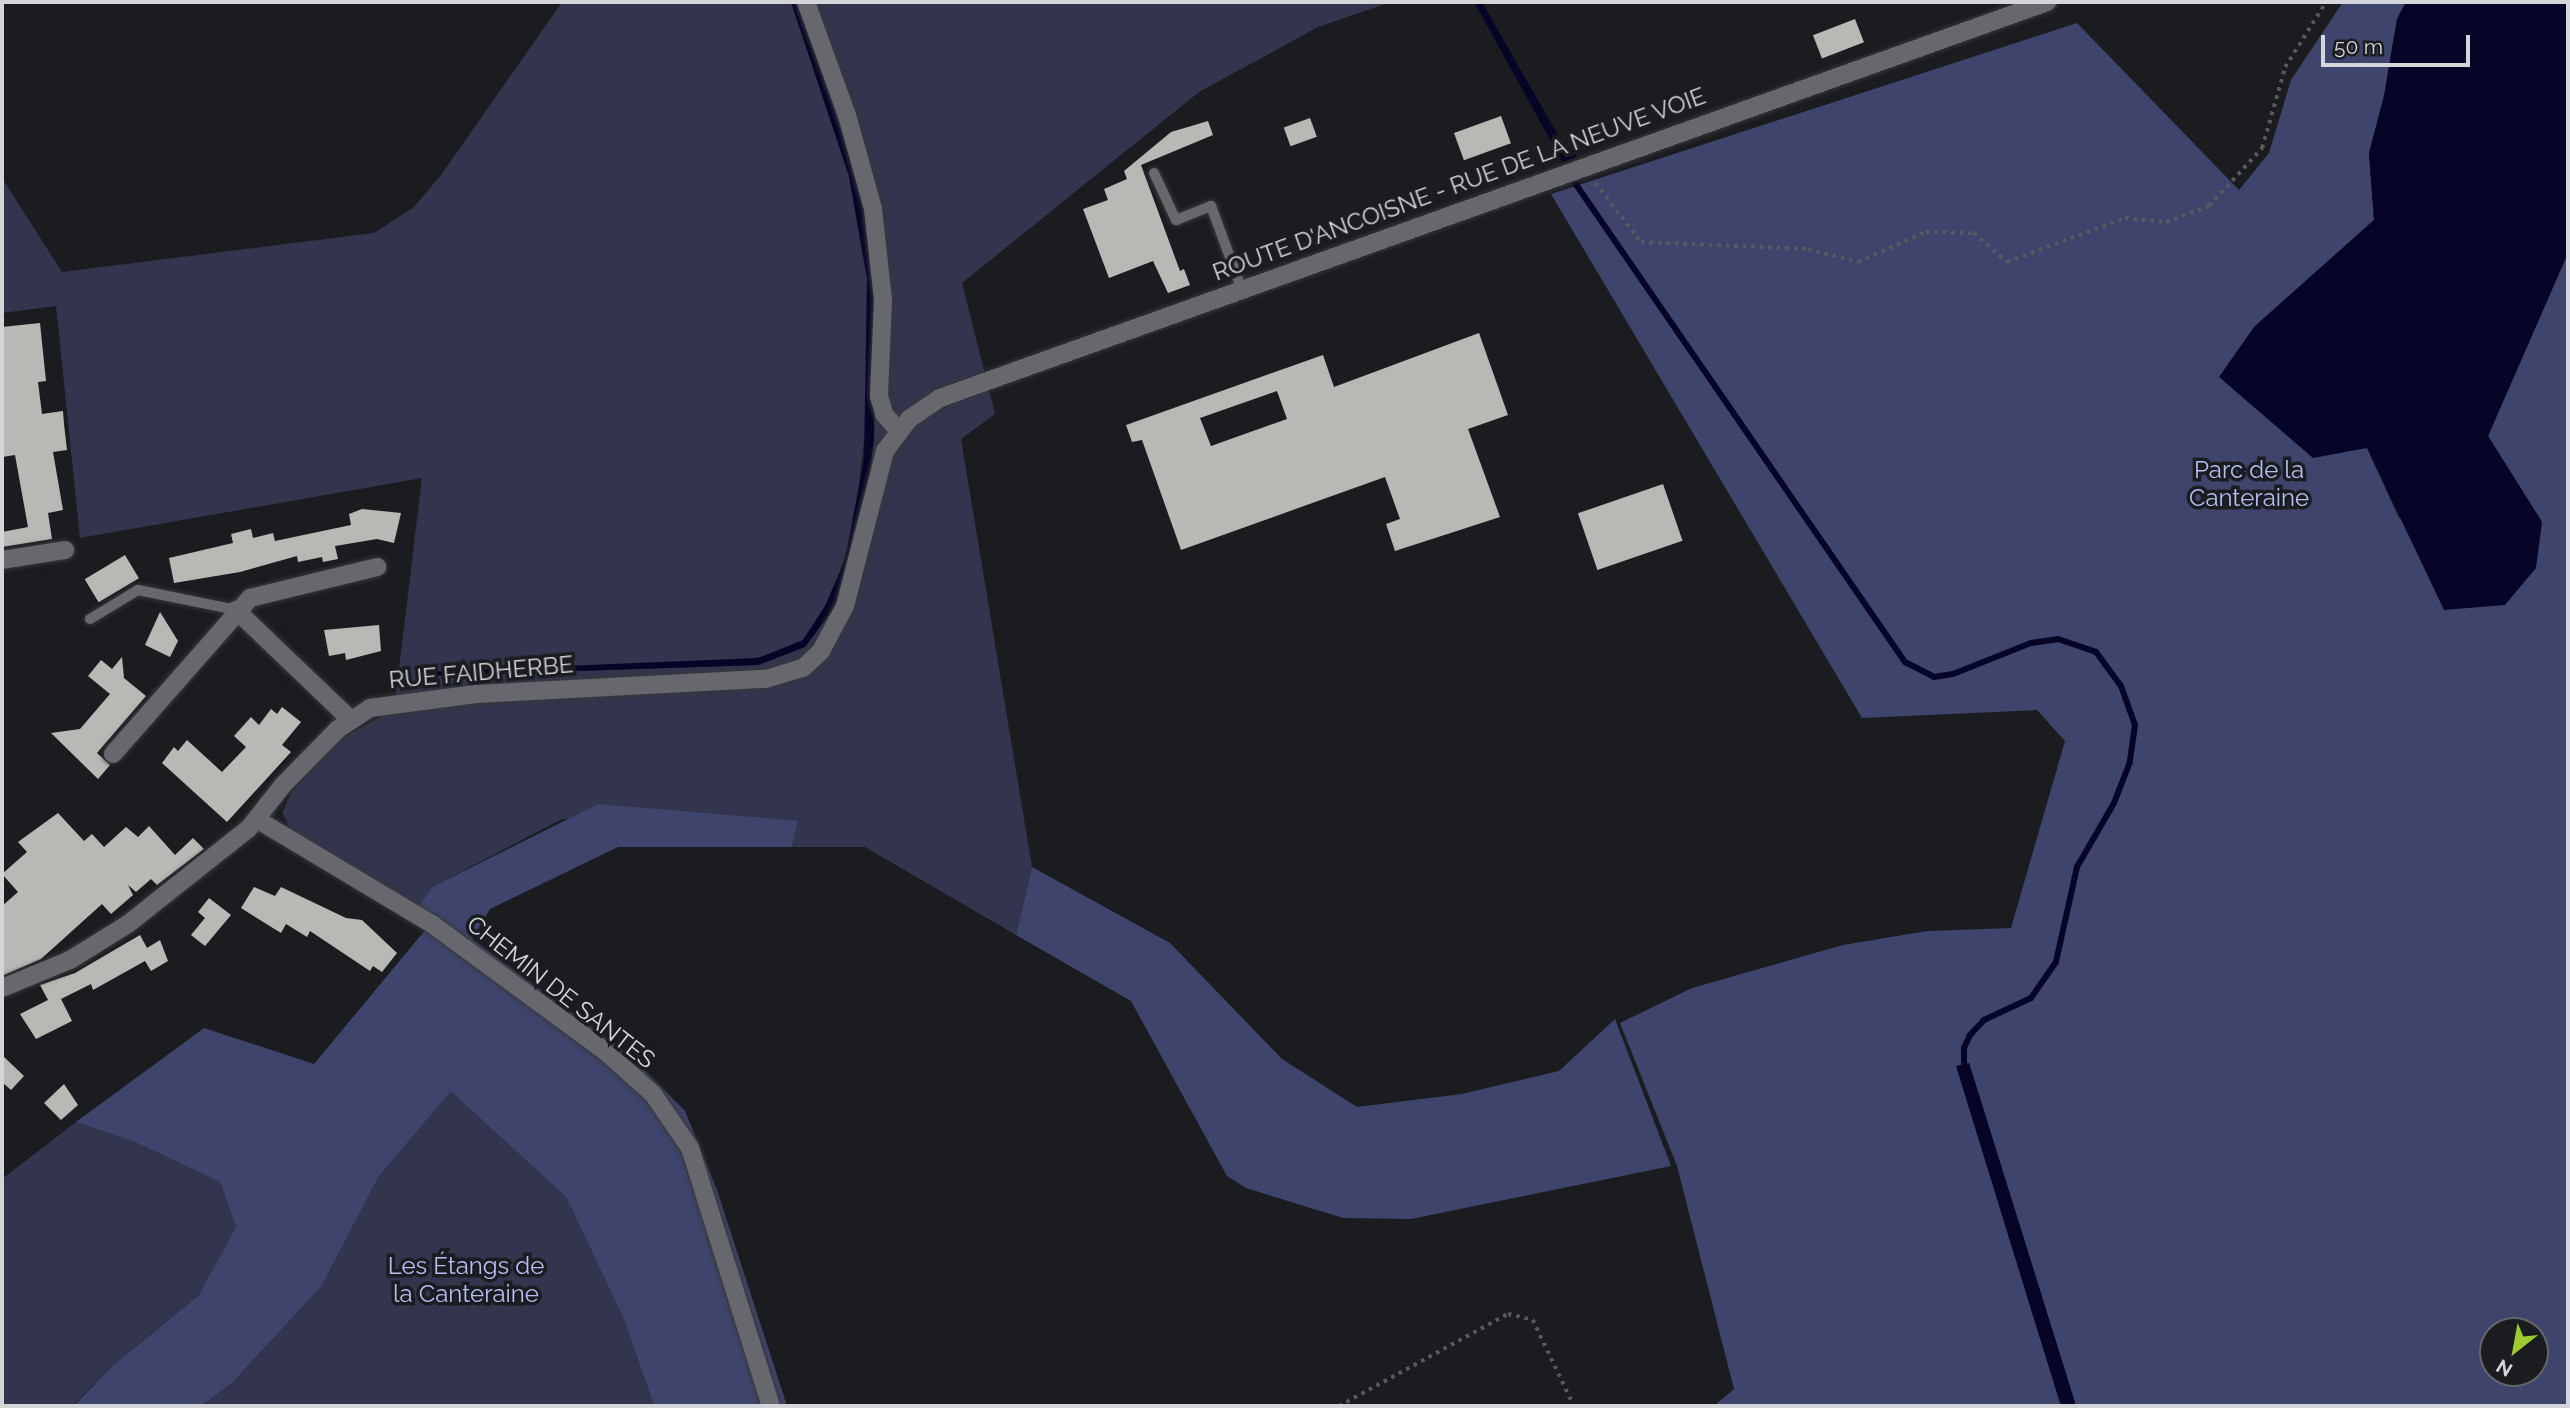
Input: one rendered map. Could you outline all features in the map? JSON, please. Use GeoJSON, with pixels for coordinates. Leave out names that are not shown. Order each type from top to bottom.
{"type":"FeatureCollection","features":[{"type":"Feature","properties":{"kind":"street"},"geometry":{"type":"LineString","coordinates":[[806,2],[844,104],[873,209],[883,300],[879,396],[884,414],[898,430]]}},
{"type":"Feature","properties":{"kind":"street","name":"ROUTE D'ANCOISNE - RUE DE LA NEUVE VOIE"},"geometry":{"type":"LineString","coordinates":[[898,430],[917,411],[957,390],[2047,2]]}},
{"type":"Feature","properties":{"kind":"street","name":"RUE FAIDHERBE"},"geometry":{"type":"LineString","coordinates":[[2,988],[70,960],[113,935],[258,820],[291,776],[350,719],[370,708],[411,699],[765,679],[803,668],[821,651],[845,606],[881,463],[898,430]]}},
{"type":"Feature","properties":{"kind":"street"},"geometry":{"type":"LineString","coordinates":[[2,560],[65,550]]}},
{"type":"Feature","properties":{"kind":"street"},"geometry":{"type":"LineString","coordinates":[[113,754],[236,610],[257,594],[377,567]]}},
{"type":"Feature","properties":{"kind":"street"},"geometry":{"type":"LineString","coordinates":[[236,610],[350,719]]}},
{"type":"Feature","properties":{"kind":"street","name":"CHEMIN DE SANTES"},"geometry":{"type":"LineString","coordinates":[[258,820],[432,924],[606,1052],[653,1094],[690,1148],[771,1406]]}},
{"type":"Feature","properties":{"kind":"lane"},"geometry":{"type":"LineString","coordinates":[[1154,173],[1176,220],[1212,206],[1241,288]]}},
{"type":"Feature","properties":{"kind":"lane"},"geometry":{"type":"LineString","coordinates":[[90,619],[138,590],[236,610]]}},
{"type":"Feature","properties":{"kind":"path"},"geometry":{"type":"LineString","coordinates":[[1582,166],[1641,242],[1808,249],[1858,262],[1926,232],[1975,233],[2007,261],[2125,218],[2166,222],[2208,206],[2262,148],[2285,67],[2326,2]]}},
{"type":"Feature","properties":{"kind":"path"},"geometry":{"type":"LineString","coordinates":[[1339,1406],[1508,1314],[1533,1320],[1574,1406]]}},
{"type":"Feature","properties":{"kind":"green space"},"geometry":{"type":"Polygon","coordinates":[[[562,2],[791,2],[849,176],[867,278],[867,414],[855,522],[835,588],[816,623],[803,640],[777,654],[743,660],[422,672],[428,676],[758,665],[805,647],[835,607],[867,491],[869,228],[798,2],[1391,2],[1318,27],[1199,92],[962,283],[995,414],[961,439],[1032,867],[1016,935],[865,847],[792,847],[798,821],[562,819],[432,887],[419,906],[291,830],[282,813],[292,791],[343,737],[394,710],[422,478],[80,538],[56,306],[2,313],[2,178],[62,272],[374,233],[414,207],[441,175],[562,2]]]}},
{"type":"Feature","properties":{"kind":"green space","name":"Parc de la Canteraine"},"geometry":{"type":"Polygon","coordinates":[[[2343,2],[2406,2],[2397,19],[2384,96],[2369,153],[2374,220],[2254,327],[2367,448],[2399,518],[2542,522],[2488,436],[2568,253],[2568,1406],[2076,1406],[1969,1063],[1957,1067],[2061,1406],[1714,1406],[1734,1389],[1677,1166],[1620,1023],[1692,988],[1843,945],[1927,931],[2011,928],[2065,741],[2037,710],[1862,718],[1551,194],[2077,23],[2239,190],[2269,153],[2291,80],[2343,2]]]}},
{"type":"Feature","properties":{"kind":"green space"},"geometry":{"type":"Polygon","coordinates":[[[598,804],[798,821],[792,847],[618,847],[490,909],[472,939],[631,1057],[685,1111],[717,1190],[787,1406],[654,1406],[625,1322],[566,1197],[451,1091],[379,1176],[321,1287],[232,1383],[201,1406],[74,1406],[111,1367],[198,1296],[236,1227],[220,1182],[137,1143],[76,1122],[204,1028],[314,1064],[436,917],[419,906],[432,887],[598,804]]]}},
{"type":"Feature","properties":{"kind":"green space"},"geometry":{"type":"Polygon","coordinates":[[[1032,867],[1170,943],[1282,1059],[1357,1107],[1462,1094],[1559,1071],[1615,1019],[1671,1166],[1411,1219],[1343,1218],[1246,1188],[1227,1176],[1131,1001],[1016,935],[1032,867]]]}},
{"type":"Feature","properties":{"kind":"green space","name":"Les Étangs de la Canteraine"},"geometry":{"type":"Polygon","coordinates":[[[451,1090],[566,1197],[625,1322],[654,1406],[201,1406],[232,1383],[321,1287],[379,1176],[451,1090]]]}},
{"type":"Feature","properties":{"kind":"green space"},"geometry":{"type":"Polygon","coordinates":[[[76,1122],[137,1143],[220,1182],[236,1227],[198,1296],[111,1367],[73,1406],[2,1406],[2,1179],[76,1122]]]}},
{"type":"Feature","properties":{"kind":"shaded area"},"geometry":{"type":"Polygon","coordinates":[[[791,2],[798,2],[862,193],[876,296],[874,440],[868,491],[835,607],[805,647],[758,665],[428,676],[420,672],[758,658],[803,640],[825,606],[845,560],[864,459],[867,278],[849,176],[791,2]]]}},
{"type":"Feature","properties":{"kind":"shaded area"},"geometry":{"type":"Polygon","coordinates":[[[1474,2],[1482,2],[1567,151],[1573,149],[1577,157],[1563,163],[1474,2]]]}},
{"type":"Feature","properties":{"kind":"shaded area"},"geometry":{"type":"Polygon","coordinates":[[[2406,2],[2568,2],[2568,253],[2488,436],[2542,522],[2536,568],[2505,605],[2444,610],[2367,448],[2313,458],[2219,377],[2254,327],[2374,220],[2369,153],[2384,96],[2397,19],[2406,2]]]}},
{"type":"Feature","properties":{"kind":"shaded area"},"geometry":{"type":"Polygon","coordinates":[[[1969,1063],[2076,1406],[2061,1406],[1956,1066],[1969,1063]]]}},
{"type":"Feature","properties":{"kind":"building"},"geometry":{"type":"Polygon","coordinates":[[[1855,19],[1864,42],[1822,58],[1813,35],[1855,19]]]}},
{"type":"Feature","properties":{"kind":"building"},"geometry":{"type":"Polygon","coordinates":[[[1501,116],[1511,143],[1464,160],[1454,133],[1501,116]]]}},
{"type":"Feature","properties":{"kind":"building"},"geometry":{"type":"Polygon","coordinates":[[[1310,118],[1317,137],[1291,146],[1284,128],[1310,118]]]}},
{"type":"Feature","properties":{"kind":"building"},"geometry":{"type":"Polygon","coordinates":[[[1208,121],[1213,135],[1141,165],[1180,271],[1184,269],[1190,285],[1168,293],[1153,261],[1109,278],[1083,209],[1108,200],[1104,189],[1127,179],[1124,171],[1171,132],[1208,121]]]}},
{"type":"Feature","properties":{"kind":"building"},"geometry":{"type":"Polygon","coordinates":[[[40,323],[46,381],[38,382],[42,414],[63,411],[67,450],[53,452],[63,510],[48,513],[52,539],[2,547],[2,532],[28,527],[15,455],[2,457],[2,327],[40,323]]]}},
{"type":"Feature","properties":{"kind":"building"},"geometry":{"type":"Polygon","coordinates":[[[1479,333],[1508,415],[1468,429],[1500,517],[1395,551],[1386,524],[1400,519],[1385,477],[1181,550],[1142,440],[1132,442],[1126,425],[1323,355],[1334,387],[1479,333]],[[1277,391],[1200,418],[1211,446],[1287,419],[1277,391]]]}},
{"type":"Feature","properties":{"kind":"building"},"geometry":{"type":"Polygon","coordinates":[[[1663,484],[1683,541],[1597,570],[1578,513],[1663,484]]]}},
{"type":"Feature","properties":{"kind":"building"},"geometry":{"type":"Polygon","coordinates":[[[362,509],[401,513],[394,543],[377,539],[335,546],[338,559],[323,562],[322,557],[298,562],[297,556],[240,572],[174,583],[169,558],[233,543],[231,534],[251,529],[253,538],[273,533],[275,541],[351,525],[349,514],[362,509]]]}},
{"type":"Feature","properties":{"kind":"building"},"geometry":{"type":"Polygon","coordinates":[[[125,555],[139,578],[99,602],[85,579],[125,555]]]}},
{"type":"Feature","properties":{"kind":"building"},"geometry":{"type":"Polygon","coordinates":[[[160,612],[178,641],[170,657],[145,645],[160,612]]]}},
{"type":"Feature","properties":{"kind":"building"},"geometry":{"type":"Polygon","coordinates":[[[379,625],[381,651],[346,660],[345,653],[329,656],[324,630],[379,625]]]}},
{"type":"Feature","properties":{"kind":"building"},"geometry":{"type":"Polygon","coordinates":[[[122,657],[124,678],[146,696],[97,753],[110,765],[98,779],[51,733],[80,729],[110,694],[88,676],[101,660],[112,669],[122,657]]]}},
{"type":"Feature","properties":{"kind":"building"},"geometry":{"type":"Polygon","coordinates":[[[282,707],[301,722],[282,745],[291,752],[227,822],[162,763],[174,747],[178,751],[187,740],[222,772],[246,747],[234,736],[251,717],[259,725],[271,709],[277,714],[282,707]]]}},
{"type":"Feature","properties":{"kind":"building"},"geometry":{"type":"Polygon","coordinates":[[[58,813],[84,841],[92,834],[104,847],[126,827],[138,837],[149,826],[175,855],[193,838],[204,849],[157,885],[151,879],[136,892],[128,885],[133,895],[111,914],[102,904],[41,959],[2,976],[2,906],[18,892],[2,874],[27,852],[18,842],[58,813]]]}},
{"type":"Feature","properties":{"kind":"building"},"geometry":{"type":"Polygon","coordinates":[[[254,887],[275,896],[281,887],[346,918],[362,920],[397,953],[382,972],[373,966],[370,971],[310,931],[307,937],[286,924],[281,933],[241,908],[254,887]]]}},
{"type":"Feature","properties":{"kind":"building"},"geometry":{"type":"Polygon","coordinates":[[[209,898],[231,915],[205,946],[191,935],[205,918],[198,912],[209,898]]]}},
{"type":"Feature","properties":{"kind":"building"},"geometry":{"type":"Polygon","coordinates":[[[140,935],[147,948],[160,940],[168,961],[151,971],[145,961],[93,990],[91,984],[61,999],[72,1021],[36,1039],[20,1014],[48,1000],[40,985],[75,973],[140,935]]]}},
{"type":"Feature","properties":{"kind":"building"},"geometry":{"type":"Polygon","coordinates":[[[2,1055],[24,1076],[11,1090],[2,1082],[2,1055]]]}},
{"type":"Feature","properties":{"kind":"building"},"geometry":{"type":"Polygon","coordinates":[[[64,1084],[78,1105],[61,1120],[44,1103],[64,1084]]]}},
{"type":"Feature","properties":{"kind":"waterway"},"geometry":{"type":"LineString","coordinates":[[1575,183],[1905,662],[1934,677],[1953,674],[2031,643],[2058,639],[2096,652],[2121,686],[2135,725],[2130,762],[2114,803],[2077,867],[2056,962],[2031,998],[1984,1020],[1970,1035],[1964,1048],[1964,1070]]}}]}
